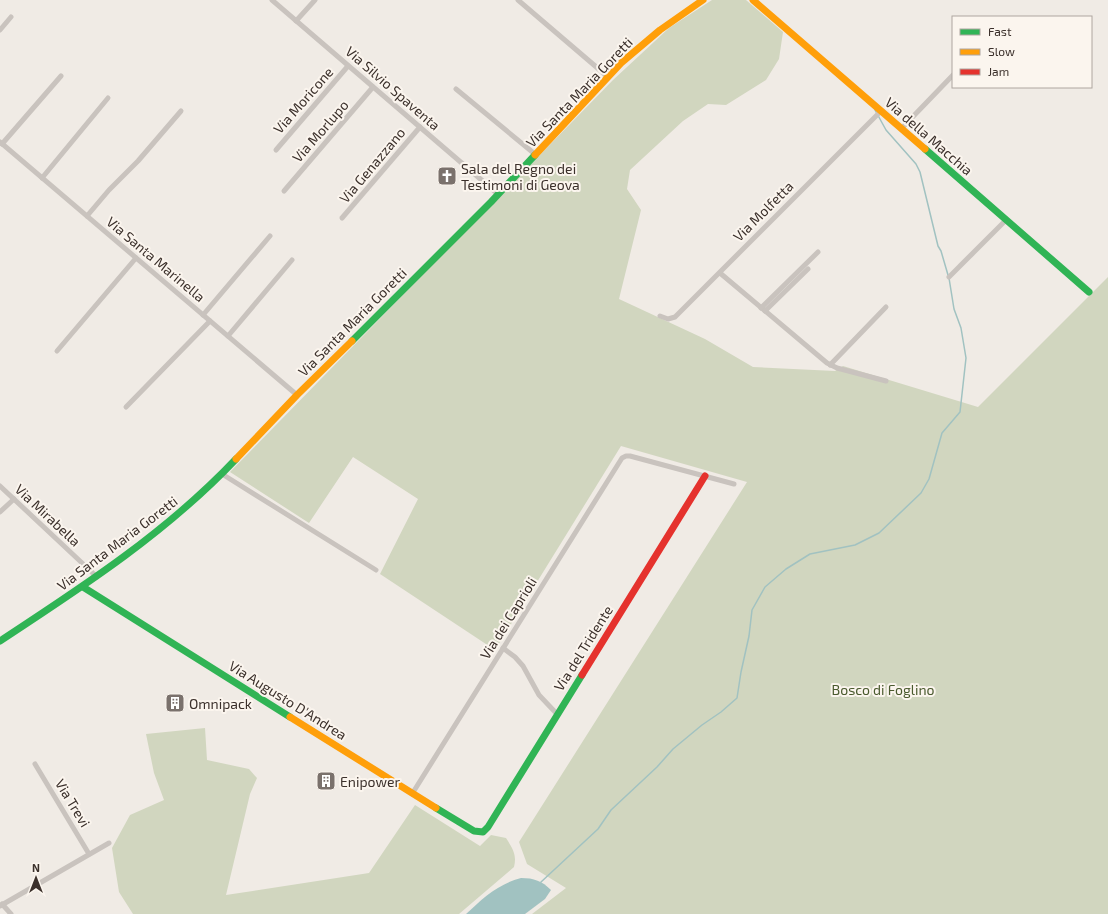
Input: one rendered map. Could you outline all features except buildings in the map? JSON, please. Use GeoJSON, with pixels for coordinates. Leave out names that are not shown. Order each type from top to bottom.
{"type":"FeatureCollection","features":[{"type":"Feature","properties":{"kind":"street","name":"Via Silvio Spaventa"},"geometry":{"type":"LineString","coordinates":[[272,0],[499,195]]}},
{"type":"Feature","properties":{"kind":"street"},"geometry":{"type":"LineString","coordinates":[[296,21],[315,0]]}},
{"type":"Feature","properties":{"kind":"street"},"geometry":{"type":"LineString","coordinates":[[518,0],[608,77]]}},
{"type":"Feature","properties":{"kind":"street","name":"Via Santa Maria Goretti"},"geometry":{"type":"LineString","coordinates":[[0,641],[97,577],[170,521],[222,474],[297,395],[499,195],[608,77],[652,35],[703,0]]}},
{"type":"Feature","properties":{"kind":"street","name":"Via della Macchia"},"geometry":{"type":"LineString","coordinates":[[753,0],[878,113],[901,129],[1089,292]]}},
{"type":"Feature","properties":{"kind":"street"},"geometry":{"type":"LineString","coordinates":[[0,30],[11,17]]}},
{"type":"Feature","properties":{"kind":"street","name":"Via Moricone"},"geometry":{"type":"LineString","coordinates":[[276,150],[348,66]]}},
{"type":"Feature","properties":{"kind":"street"},"geometry":{"type":"LineString","coordinates":[[1,143],[61,76]]}},
{"type":"Feature","properties":{"kind":"street"},"geometry":{"type":"LineString","coordinates":[[901,129],[952,76]]}},
{"type":"Feature","properties":{"kind":"street","name":"Via Morlupo"},"geometry":{"type":"LineString","coordinates":[[284,191],[373,87]]}},
{"type":"Feature","properties":{"kind":"street"},"geometry":{"type":"LineString","coordinates":[[456,89],[536,155]]}},
{"type":"Feature","properties":{"kind":"street"},"geometry":{"type":"LineString","coordinates":[[42,178],[108,98]]}},
{"type":"Feature","properties":{"kind":"street"},"geometry":{"type":"LineString","coordinates":[[87,216],[109,190],[140,159],[181,111]]}},
{"type":"Feature","properties":{"kind":"street","name":"Via Molfetta"},"geometry":{"type":"LineString","coordinates":[[660,316],[668,319],[675,317],[878,113]]}},
{"type":"Feature","properties":{"kind":"street","name":"Via Genazzano"},"geometry":{"type":"LineString","coordinates":[[342,218],[420,127]]}},
{"type":"Feature","properties":{"kind":"street","name":"Via Santa Marinella"},"geometry":{"type":"LineString","coordinates":[[1,143],[297,395]]}},
{"type":"Feature","properties":{"kind":"street"},"geometry":{"type":"LineString","coordinates":[[949,277],[1006,220]]}},
{"type":"Feature","properties":{"kind":"street"},"geometry":{"type":"LineString","coordinates":[[203,315],[270,236]]}},
{"type":"Feature","properties":{"kind":"street"},"geometry":{"type":"LineString","coordinates":[[763,310],[818,252]]}},
{"type":"Feature","properties":{"kind":"street"},"geometry":{"type":"LineString","coordinates":[[57,351],[136,258]]}},
{"type":"Feature","properties":{"kind":"street"},"geometry":{"type":"LineString","coordinates":[[228,336],[292,260]]}},
{"type":"Feature","properties":{"kind":"street"},"geometry":{"type":"LineString","coordinates":[[763,310],[808,269]]}},
{"type":"Feature","properties":{"kind":"street"},"geometry":{"type":"LineString","coordinates":[[720,273],[830,365],[886,381]]}},
{"type":"Feature","properties":{"kind":"street"},"geometry":{"type":"LineString","coordinates":[[830,365],[886,307]]}},
{"type":"Feature","properties":{"kind":"street"},"geometry":{"type":"LineString","coordinates":[[126,407],[210,321]]}},
{"type":"Feature","properties":{"kind":"street","name":"Via dei Caprioli"},"geometry":{"type":"LineString","coordinates":[[412,794],[621,459],[624,456],[630,456],[705,476]]}},
{"type":"Feature","properties":{"kind":"street"},"geometry":{"type":"LineString","coordinates":[[222,474],[376,570]]}},
{"type":"Feature","properties":{"kind":"street"},"geometry":{"type":"LineString","coordinates":[[705,476],[734,484]]}},
{"type":"Feature","properties":{"kind":"street","name":"Via del Tridente"},"geometry":{"type":"LineString","coordinates":[[481,832],[488,827],[705,476]]}},
{"type":"Feature","properties":{"kind":"street","name":"Via Mirabella"},"geometry":{"type":"LineString","coordinates":[[0,486],[97,577]]}},
{"type":"Feature","properties":{"kind":"street"},"geometry":{"type":"LineString","coordinates":[[0,512],[14,499]]}},
{"type":"Feature","properties":{"kind":"street","name":"Via Augusto D'Andrea"},"geometry":{"type":"LineString","coordinates":[[83,587],[412,794],[472,830],[481,832]]}},
{"type":"Feature","properties":{"kind":"street"},"geometry":{"type":"LineString","coordinates":[[503,648],[515,657],[523,666],[539,695],[557,714]]}},
{"type":"Feature","properties":{"kind":"street","name":"Via Trevi"},"geometry":{"type":"LineString","coordinates":[[35,764],[89,854]]}},
{"type":"Feature","properties":{"kind":"street"},"geometry":{"type":"LineString","coordinates":[[11,914],[1,905],[109,843]]}},
{"type":"Feature","properties":{"kind":"green space","name":"Bosco di Foglino"},"geometry":{"type":"Polygon","coordinates":[[[712,0],[746,0],[783,32],[779,59],[766,80],[726,105],[708,104],[683,121],[630,170],[627,189],[641,210],[619,299],[705,339],[753,367],[835,371],[843,366],[978,407],[1108,277],[1108,914],[532,914],[566,888],[527,864],[519,842],[747,482],[621,446],[495,650],[380,574],[418,499],[353,457],[309,523],[230,472],[613,80],[669,28],[712,0]]]}},
{"type":"Feature","properties":{"kind":"green space"},"geometry":{"type":"Polygon","coordinates":[[[205,728],[207,760],[249,769],[257,778],[250,794],[226,895],[369,873],[415,805],[480,846],[491,835],[506,838],[514,852],[514,867],[459,914],[133,914],[119,892],[112,848],[130,815],[164,800],[154,773],[146,734],[205,728]]]}},
{"type":"Feature","properties":{"kind":"water"},"geometry":{"type":"Polygon","coordinates":[[[521,878],[538,881],[551,890],[545,899],[525,914],[466,914],[485,897],[498,888],[521,878]]]}},
{"type":"Feature","properties":{"kind":"waterway"},"geometry":{"type":"LineString","coordinates":[[875,110],[886,130],[916,164],[920,172],[938,246],[941,251],[948,275]]}},
{"type":"Feature","properties":{"kind":"waterway"},"geometry":{"type":"LineString","coordinates":[[541,882],[598,829],[611,810],[657,767],[673,749],[737,698],[749,636],[752,610],[765,587],[786,569],[810,554],[855,545],[879,533],[921,493],[929,479],[942,433],[960,412],[966,358],[961,328],[954,309],[949,278]]}},
{"type":"Feature","properties":{"kind":"traffic: fast"},"geometry":{"type":"LineString","coordinates":[[925,149],[1089,292]]}},
{"type":"Feature","properties":{"kind":"traffic: fast"},"geometry":{"type":"LineString","coordinates":[[352,341],[491,202],[535,155]]}},
{"type":"Feature","properties":{"kind":"traffic: fast"},"geometry":{"type":"LineString","coordinates":[[0,641],[63,600],[124,557],[182,510],[236,459]]}},
{"type":"Feature","properties":{"kind":"traffic: fast"},"geometry":{"type":"LineString","coordinates":[[83,587],[290,717]]}},
{"type":"Feature","properties":{"kind":"traffic: fast"},"geometry":{"type":"LineString","coordinates":[[436,808],[474,831],[483,832],[488,827],[582,675]]}},
{"type":"Feature","properties":{"kind":"traffic: slow"},"geometry":{"type":"LineString","coordinates":[[535,155],[621,63],[660,30],[703,0]]}},
{"type":"Feature","properties":{"kind":"traffic: slow"},"geometry":{"type":"LineString","coordinates":[[753,0],[925,149]]}},
{"type":"Feature","properties":{"kind":"traffic: slow"},"geometry":{"type":"LineString","coordinates":[[236,459],[297,395],[352,341]]}},
{"type":"Feature","properties":{"kind":"traffic: slow"},"geometry":{"type":"LineString","coordinates":[[290,717],[436,808]]}},
{"type":"Feature","properties":{"kind":"traffic: jam"},"geometry":{"type":"LineString","coordinates":[[582,675],[705,476]]}},
{"type":"Feature","properties":{"kind":"place","name":"Sala del Regno dei Testimoni di Geova"},"geometry":{"type":"Point","coordinates":[447,176]}},
{"type":"Feature","properties":{"kind":"place","name":"Omnipack"},"geometry":{"type":"Point","coordinates":[175,703]}},
{"type":"Feature","properties":{"kind":"place","name":"Enipower"},"geometry":{"type":"Point","coordinates":[326,781]}}]}
